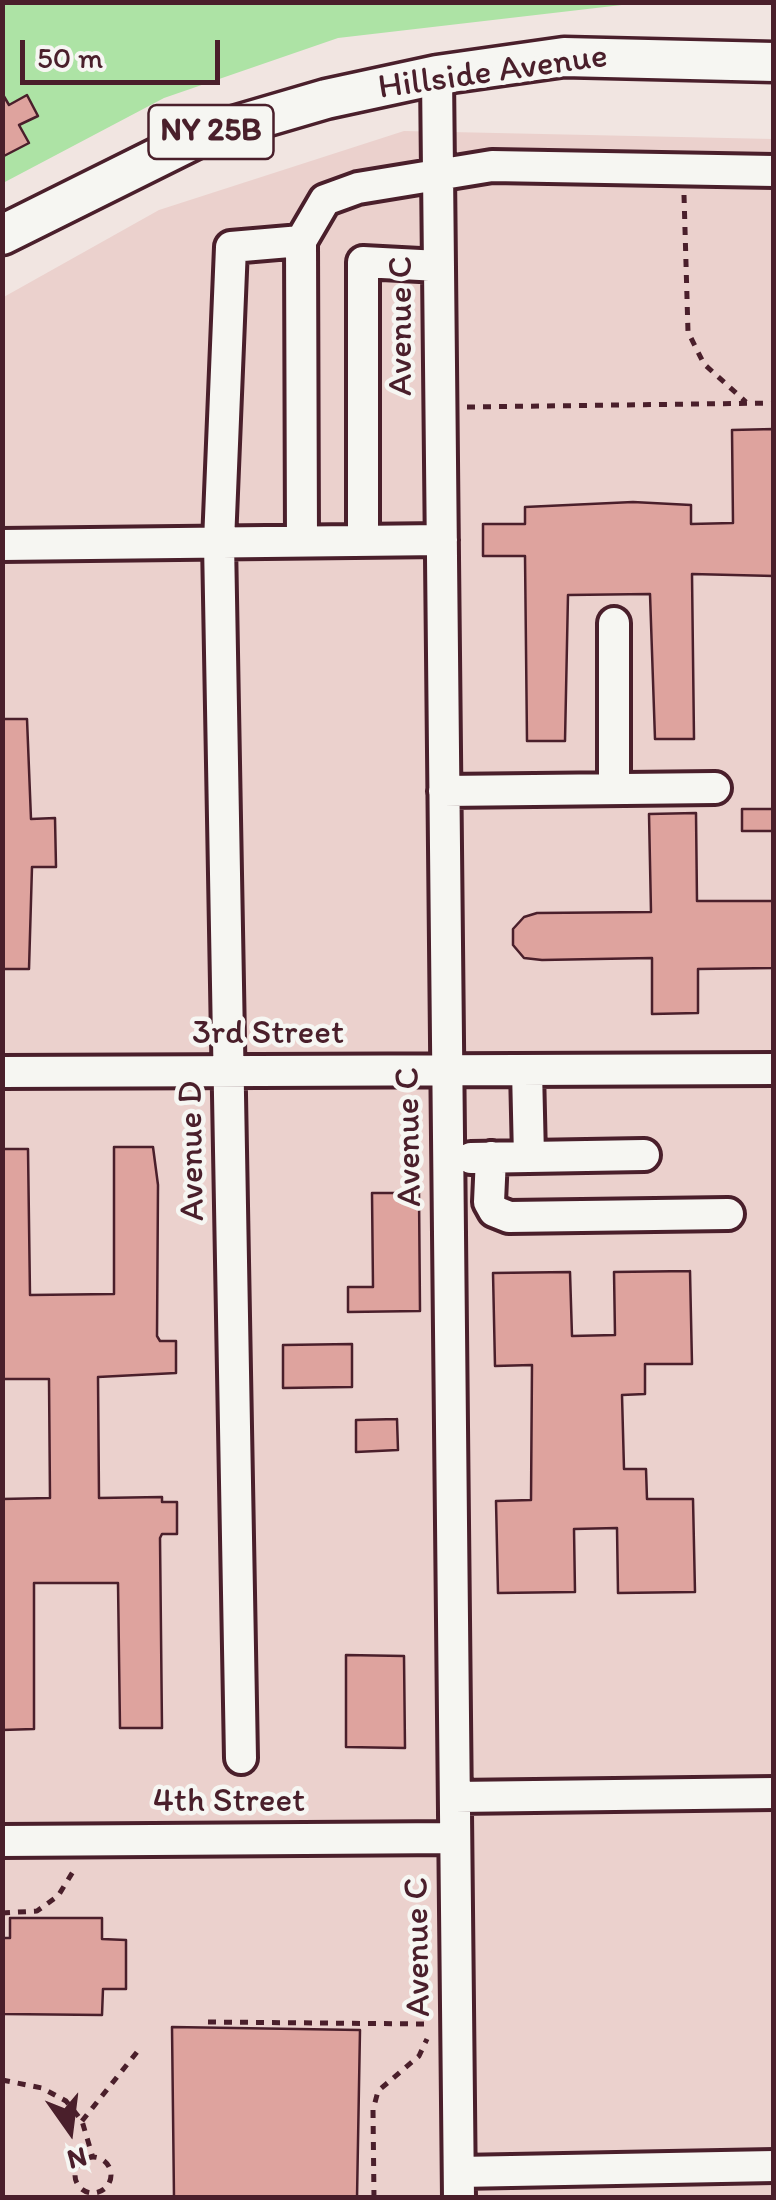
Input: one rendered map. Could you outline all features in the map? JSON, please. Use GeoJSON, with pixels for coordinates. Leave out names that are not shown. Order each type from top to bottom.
{"type":"FeatureCollection","features":[{"type":"Feature","properties":{"kind":"main road","name":"Hillside Avenue"},"geometry":{"type":"LineString","coordinates":[[2,236],[203,135],[292,107],[437,75],[564,56],[774,62]]}},
{"type":"Feature","properties":{"kind":"street","name":"Avenue C"},"geometry":{"type":"LineString","coordinates":[[437,75],[459,2185]]}},
{"type":"Feature","properties":{"kind":"street"},"geometry":{"type":"LineString","coordinates":[[302,541],[301,241],[324,200],[358,188],[492,166],[774,171]]}},
{"type":"Feature","properties":{"kind":"street","name":"Avenue D"},"geometry":{"type":"LineString","coordinates":[[241,1758],[219,542],[231,247],[301,241]]}},
{"type":"Feature","properties":{"kind":"street"},"geometry":{"type":"LineString","coordinates":[[363,540],[363,262],[440,266]]}},
{"type":"Feature","properties":{"kind":"street"},"geometry":{"type":"LineString","coordinates":[[2,545],[442,540]]}},
{"type":"Feature","properties":{"kind":"street"},"geometry":{"type":"LineString","coordinates":[[614,623],[614,789]]}},
{"type":"Feature","properties":{"kind":"street"},"geometry":{"type":"LineString","coordinates":[[444,792],[715,788]]}},
{"type":"Feature","properties":{"kind":"street","name":"3rd Street"},"geometry":{"type":"LineString","coordinates":[[2,1072],[774,1069]]}},
{"type":"Feature","properties":{"kind":"street"},"geometry":{"type":"LineString","coordinates":[[528,1070],[529,1157]]}},
{"type":"Feature","properties":{"kind":"street"},"geometry":{"type":"LineString","coordinates":[[448,1158],[644,1155]]}},
{"type":"Feature","properties":{"kind":"street"},"geometry":{"type":"LineString","coordinates":[[491,1158],[489,1202],[494,1211],[509,1217],[728,1214]]}},
{"type":"Feature","properties":{"kind":"street"},"geometry":{"type":"LineString","coordinates":[[455,1797],[774,1793]]}},
{"type":"Feature","properties":{"kind":"street","name":"4th Street"},"geometry":{"type":"LineString","coordinates":[[2,1841],[455,1838]]}},
{"type":"Feature","properties":{"kind":"street"},"geometry":{"type":"LineString","coordinates":[[459,2185],[774,2166]]}},
{"type":"Feature","properties":{"kind":"path"},"geometry":{"type":"LineString","coordinates":[[684,170],[688,332],[704,364],[746,402],[774,402]]}},
{"type":"Feature","properties":{"kind":"path"},"geometry":{"type":"LineString","coordinates":[[440,407],[774,402]]}},
{"type":"Feature","properties":{"kind":"path"},"geometry":{"type":"LineString","coordinates":[[2,1913],[37,1911],[48,1905],[80,1866]]}},
{"type":"Feature","properties":{"kind":"path"},"geometry":{"type":"LineString","coordinates":[[208,2022],[428,2021],[424,2050],[378,2091],[374,2110],[374,2198]]}},
{"type":"Feature","properties":{"kind":"path"},"geometry":{"type":"LineString","coordinates":[[82,2121],[137,2052]]}},
{"type":"Feature","properties":{"kind":"path"},"geometry":{"type":"LineString","coordinates":[[2,2080],[42,2088],[66,2102],[82,2121],[93,2158],[108,2166],[110,2177],[95,2195],[84,2191],[75,2177],[78,2166],[93,2158]]}},
{"type":"Feature","properties":{"kind":"shaded area"},"geometry":{"type":"Polygon","coordinates":[[[404,131],[773,139],[773,2197],[3,2197],[2,298],[159,210],[404,131]]]}},
{"type":"Feature","properties":{"kind":"green space"},"geometry":{"type":"Polygon","coordinates":[[[3,3],[639,3],[338,38],[164,98],[3,183],[3,3]]]}},
{"type":"Feature","properties":{"kind":"building"},"geometry":{"type":"Polygon","coordinates":[[[2,93],[9,105],[27,95],[38,116],[19,125],[29,143],[2,157],[2,93]]]}},
{"type":"Feature","properties":{"kind":"building"},"geometry":{"type":"Polygon","coordinates":[[[774,429],[774,576],[692,574],[694,739],[655,739],[650,594],[568,595],[565,741],[527,741],[525,556],[483,556],[483,524],[525,524],[525,507],[633,502],[691,505],[691,524],[733,523],[732,430],[774,429]]]}},
{"type":"Feature","properties":{"kind":"building"},"geometry":{"type":"Polygon","coordinates":[[[2,719],[27,719],[31,819],[55,818],[56,867],[32,867],[29,969],[2,969],[2,719]]]}},
{"type":"Feature","properties":{"kind":"building"},"geometry":{"type":"Polygon","coordinates":[[[742,809],[774,809],[774,831],[742,831],[742,809]]]}},
{"type":"Feature","properties":{"kind":"building"},"geometry":{"type":"Polygon","coordinates":[[[696,813],[697,901],[774,901],[774,968],[698,969],[698,1013],[652,1014],[652,958],[542,960],[524,958],[513,945],[513,929],[524,917],[537,913],[651,912],[649,814],[696,813]]]}},
{"type":"Feature","properties":{"kind":"building"},"geometry":{"type":"Polygon","coordinates":[[[114,1147],[153,1147],[158,1185],[157,1336],[160,1341],[176,1341],[176,1373],[98,1377],[99,1498],[162,1497],[162,1502],[177,1502],[177,1534],[162,1534],[160,1538],[162,1728],[120,1728],[118,1583],[34,1583],[34,1729],[2,1730],[2,1499],[50,1498],[49,1379],[2,1379],[2,1149],[28,1149],[30,1295],[114,1294],[114,1147]]]}},
{"type":"Feature","properties":{"kind":"building"},"geometry":{"type":"Polygon","coordinates":[[[372,1193],[419,1193],[420,1311],[348,1312],[348,1287],[373,1287],[372,1193]]]}},
{"type":"Feature","properties":{"kind":"building"},"geometry":{"type":"Polygon","coordinates":[[[690,1271],[692,1364],[645,1364],[645,1394],[622,1395],[624,1469],[646,1469],[647,1499],[693,1499],[695,1592],[618,1593],[617,1528],[574,1529],[575,1592],[498,1593],[496,1501],[531,1500],[532,1365],[495,1366],[493,1273],[570,1272],[572,1336],[615,1335],[614,1272],[690,1271]]]}},
{"type":"Feature","properties":{"kind":"building"},"geometry":{"type":"Polygon","coordinates":[[[352,1344],[352,1387],[283,1388],[283,1345],[352,1344]]]}},
{"type":"Feature","properties":{"kind":"building"},"geometry":{"type":"Polygon","coordinates":[[[397,1419],[398,1450],[356,1452],[356,1420],[397,1419]]]}},
{"type":"Feature","properties":{"kind":"building"},"geometry":{"type":"Polygon","coordinates":[[[346,1655],[404,1656],[405,1748],[346,1747],[346,1655]]]}},
{"type":"Feature","properties":{"kind":"building"},"geometry":{"type":"Polygon","coordinates":[[[10,1918],[102,1918],[102,1939],[126,1940],[126,1989],[103,1989],[102,2015],[2,2014],[2,1938],[10,1938],[10,1918]]]}},
{"type":"Feature","properties":{"kind":"building"},"geometry":{"type":"Polygon","coordinates":[[[172,2027],[360,2030],[357,2198],[174,2198],[172,2027]]]}}]}
